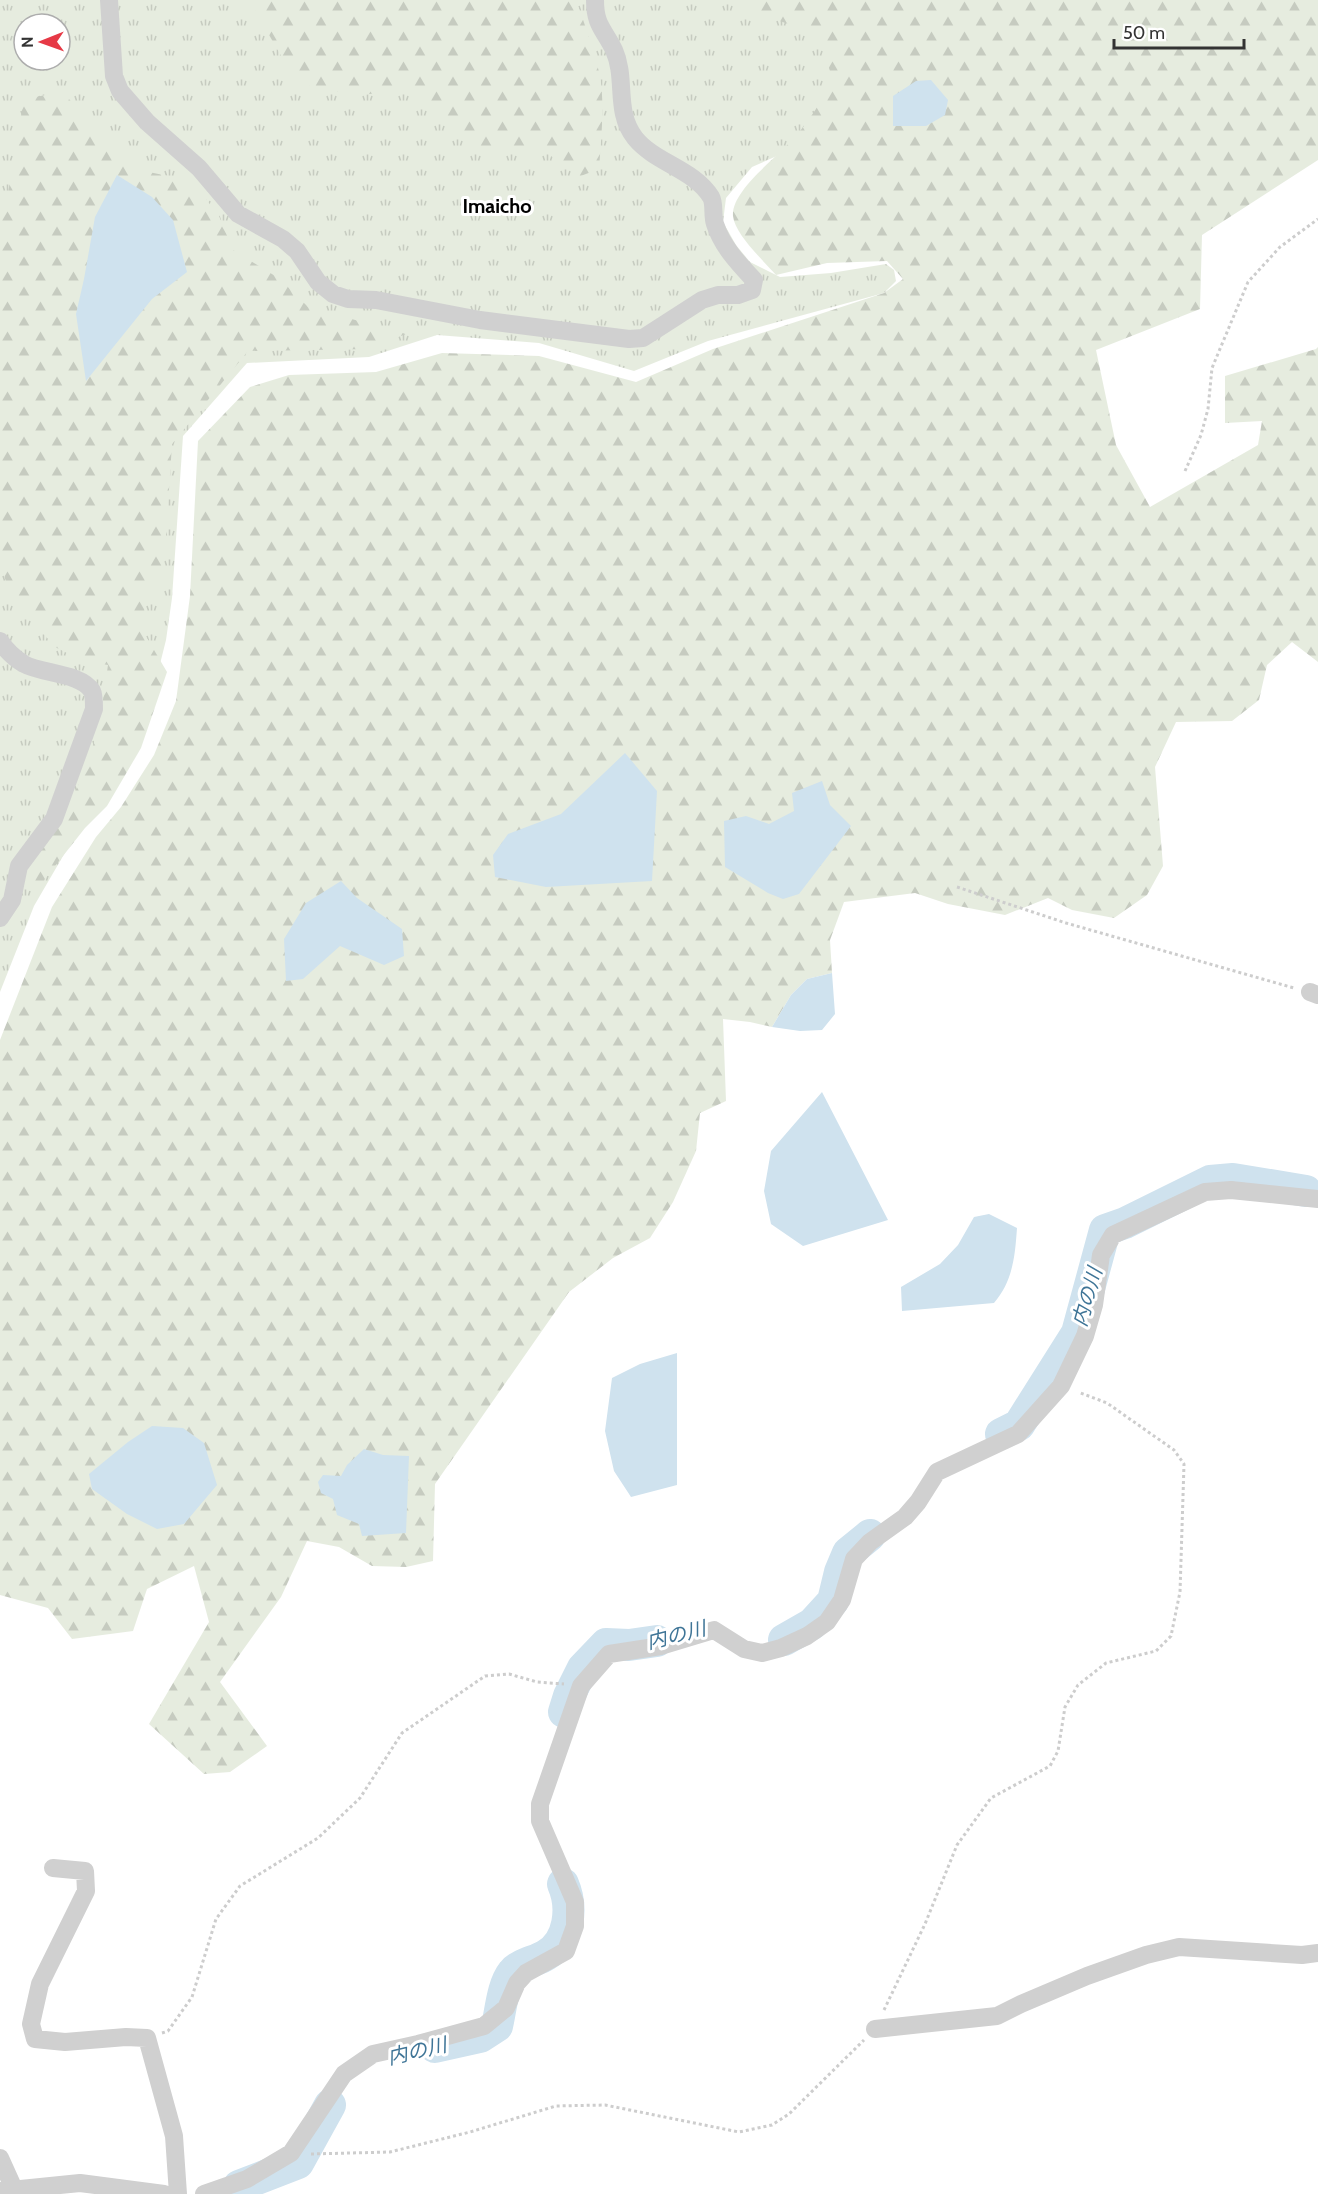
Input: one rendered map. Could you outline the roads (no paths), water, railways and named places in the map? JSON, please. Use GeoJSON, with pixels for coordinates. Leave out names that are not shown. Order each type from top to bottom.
{"type":"FeatureCollection","features":[{"type":"Feature","properties":{"kind":"street"},"geometry":{"type":"LineString","coordinates":[[109,0],[114,76],[120,91],[147,122],[199,168],[238,214],[283,239],[297,251],[318,282],[333,294],[348,299],[376,300],[480,320],[549,330],[619,339],[643,338],[702,300],[718,295],[738,295],[752,291],[754,280],[722,243],[714,222],[712,199],[699,183],[658,157],[636,139],[625,118],[620,96],[620,72],[614,50],[600,28],[595,14],[594,0]]}},
{"type":"Feature","properties":{"kind":"street"},"geometry":{"type":"LineString","coordinates":[[0,641],[6,650],[24,664],[82,681],[93,692],[94,709],[54,819],[19,866],[12,900],[0,918]]}},
{"type":"Feature","properties":{"kind":"street"},"geometry":{"type":"LineString","coordinates":[[204,2194],[247,2179],[291,2154],[344,2074],[373,2054],[484,2026],[501,2012],[517,1983],[526,1973],[566,1951],[575,1926],[575,1902],[540,1821],[540,1804],[581,1686],[609,1654],[661,1646],[714,1630],[744,1649],[762,1653],[781,1648],[807,1636],[827,1622],[842,1600],[854,1559],[870,1542],[905,1517],[918,1502],[937,1472],[1018,1434],[1061,1386],[1085,1336],[1094,1305],[1101,1255],[1113,1235],[1204,1192],[1231,1190],[1318,1198]]}},
{"type":"Feature","properties":{"kind":"street"},"geometry":{"type":"LineString","coordinates":[[53,1868],[85,1871],[86,1891],[40,1984],[31,2024],[35,2039],[65,2042],[126,2037],[147,2038],[174,2136],[178,2194]]}},
{"type":"Feature","properties":{"kind":"street"},"geometry":{"type":"LineString","coordinates":[[875,2029],[997,2016],[1087,1976],[1146,1955],[1179,1947],[1302,1955],[1318,1953]]}},
{"type":"Feature","properties":{"kind":"street"},"geometry":{"type":"LineString","coordinates":[[0,2157],[7,2190],[81,2183],[164,2194]]}},
{"type":"Feature","properties":{"kind":"water"},"geometry":{"type":"Polygon","coordinates":[[[931,80],[948,100],[945,115],[926,126],[893,126],[893,96],[916,81],[931,80]]]}},
{"type":"Feature","properties":{"kind":"water"},"geometry":{"type":"Polygon","coordinates":[[[117,175],[152,197],[173,220],[187,272],[152,299],[86,381],[76,314],[95,217],[117,175]]]}},
{"type":"Feature","properties":{"kind":"water"},"geometry":{"type":"Polygon","coordinates":[[[625,753],[657,791],[652,881],[546,887],[495,877],[493,855],[508,834],[561,814],[625,753]]]}},
{"type":"Feature","properties":{"kind":"water"},"geometry":{"type":"Polygon","coordinates":[[[822,781],[830,805],[851,826],[799,894],[783,899],[768,893],[725,867],[724,821],[746,816],[769,824],[794,811],[792,793],[822,781]]]}},
{"type":"Feature","properties":{"kind":"water"},"geometry":{"type":"Polygon","coordinates":[[[341,881],[357,898],[402,929],[404,956],[384,965],[340,946],[303,979],[286,981],[284,939],[306,903],[341,881]]]}},
{"type":"Feature","properties":{"kind":"water"},"geometry":{"type":"Polygon","coordinates":[[[832,973],[835,1014],[822,1030],[800,1031],[772,1027],[791,995],[807,979],[832,973]]]}},
{"type":"Feature","properties":{"kind":"water"},"geometry":{"type":"Polygon","coordinates":[[[822,1092],[888,1220],[803,1246],[771,1224],[764,1191],[771,1151],[822,1092]]]}},
{"type":"Feature","properties":{"kind":"water"},"geometry":{"type":"Polygon","coordinates":[[[989,1214],[1017,1228],[1014,1258],[1009,1277],[994,1303],[902,1311],[901,1287],[940,1264],[958,1245],[974,1217],[989,1214]]]}},
{"type":"Feature","properties":{"kind":"water"},"geometry":{"type":"Polygon","coordinates":[[[677,1353],[677,1485],[631,1497],[614,1471],[605,1431],[612,1378],[640,1364],[677,1353]]]}},
{"type":"Feature","properties":{"kind":"water"},"geometry":{"type":"Polygon","coordinates":[[[152,1426],[183,1428],[204,1443],[217,1485],[184,1524],[157,1529],[127,1514],[92,1489],[89,1474],[128,1442],[152,1426]]]}},
{"type":"Feature","properties":{"kind":"water"},"geometry":{"type":"Polygon","coordinates":[[[364,1449],[383,1455],[409,1456],[406,1533],[362,1536],[359,1524],[337,1515],[333,1499],[321,1493],[318,1482],[323,1475],[341,1476],[347,1465],[364,1449]]]}},
{"type":"Feature","properties":{"kind":"waterway","name":"内の川"},"geometry":{"type":"LineString","coordinates":[[1001,1434],[1019,1425],[1077,1333],[1105,1230],[1125,1223],[1210,1181],[1233,1179],[1306,1191]]}},
{"type":"Feature","properties":{"kind":"waterway","name":"内の川"},"geometry":{"type":"LineString","coordinates":[[784,1640],[812,1624],[833,1601],[840,1572],[848,1553],[870,1535]]}},
{"type":"Feature","properties":{"kind":"waterway","name":"内の川"},"geometry":{"type":"LineString","coordinates":[[564,1712],[583,1668],[606,1644],[629,1645],[657,1641]]}},
{"type":"Feature","properties":{"kind":"waterway","name":"内の川"},"geometry":{"type":"LineString","coordinates":[[435,2047],[480,2037],[497,2026],[504,1991],[513,1972],[554,1949],[565,1932],[568,1903],[563,1884]]}},
{"type":"Feature","properties":{"kind":"waterway","name":"内の川"},"geometry":{"type":"LineString","coordinates":[[239,2186],[298,2163],[330,2105]]}},
{"type":"Feature","properties":{"kind":"district","name":"Imaicho"},"geometry":{"type":"Point","coordinates":[497,206]}}]}
